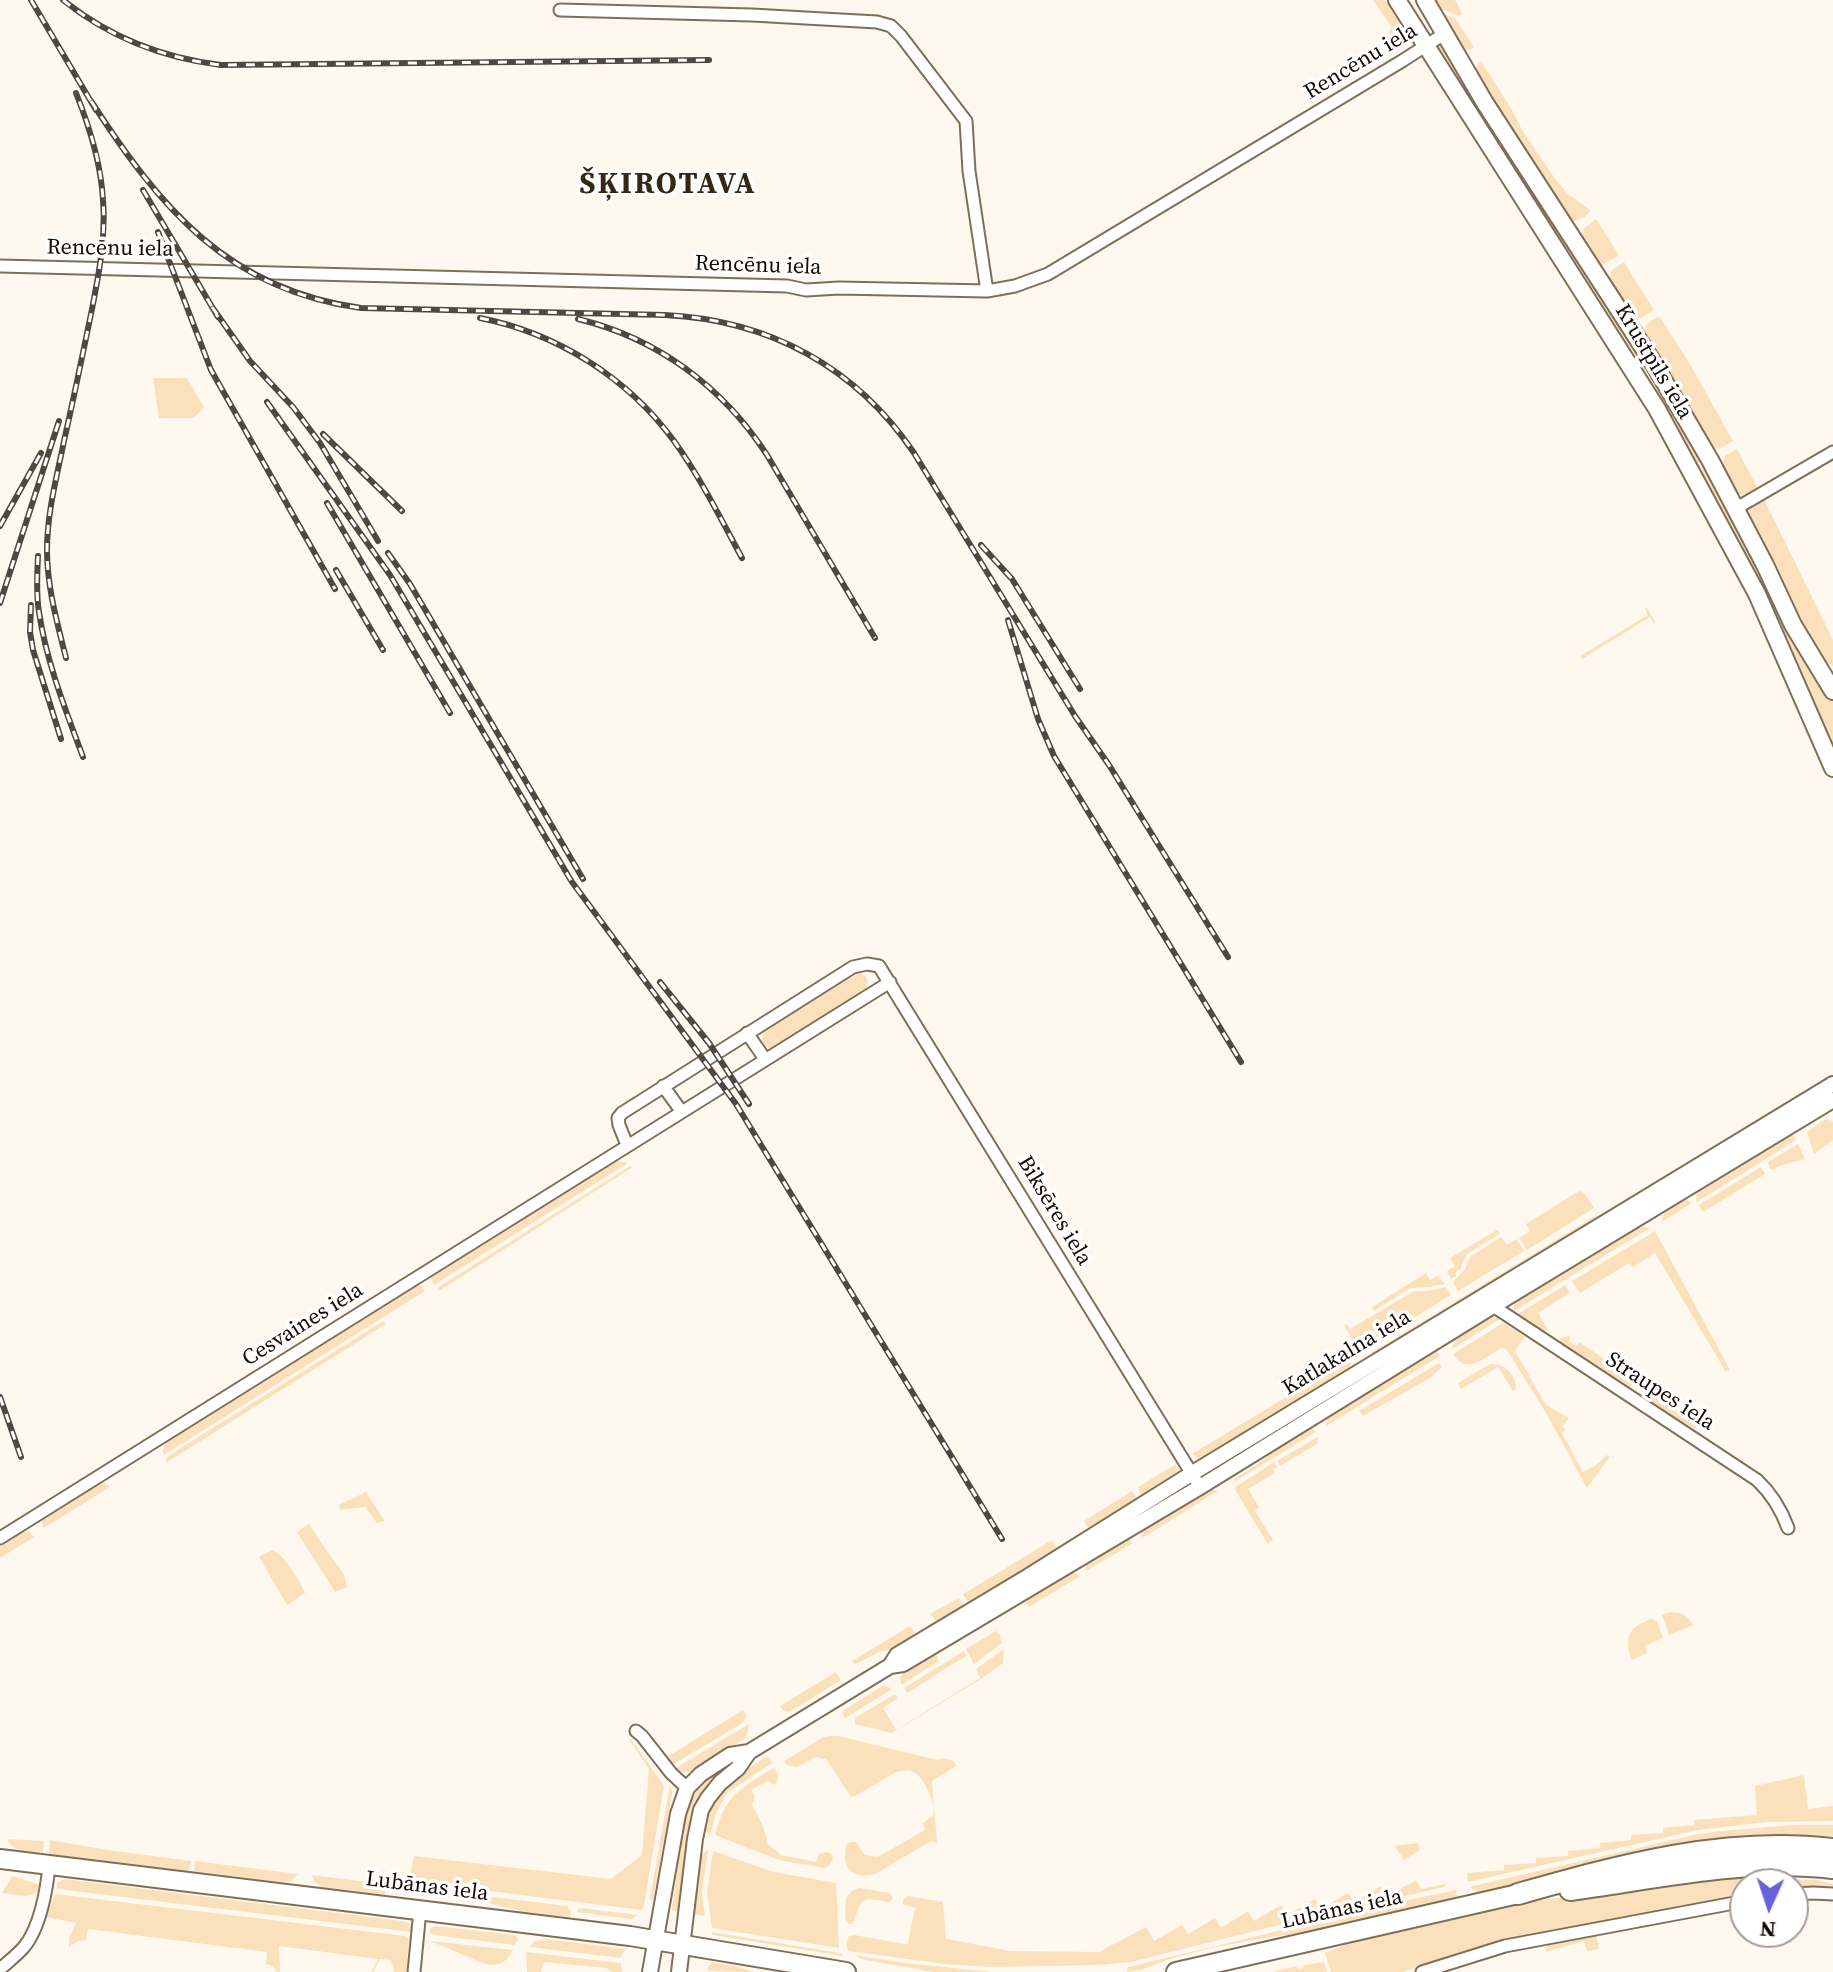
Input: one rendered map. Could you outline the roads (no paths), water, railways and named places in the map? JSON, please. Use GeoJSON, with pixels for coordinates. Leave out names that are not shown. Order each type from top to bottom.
{"type":"FeatureCollection","features":[{"type":"Feature","properties":{"kind":"highway"},"geometry":{"type":"LineString","coordinates":[[1750,1847],[1793,1839],[1833,1839]]}},
{"type":"Feature","properties":{"kind":"highway","name":"Lubānas iela"},"geometry":{"type":"LineString","coordinates":[[1518,1894],[1664,1856],[1750,1847],[1833,1849]]}},
{"type":"Feature","properties":{"kind":"highway","name":"Lubānas iela"},"geometry":{"type":"LineString","coordinates":[[1518,1894],[1585,1888],[1715,1868],[1770,1865],[1833,1868]]}},
{"type":"Feature","properties":{"kind":"highway"},"geometry":{"type":"LineString","coordinates":[[1715,1868],[1811,1875],[1833,1880]]}},
{"type":"Feature","properties":{"kind":"main road","name":"Krustpils iela"},"geometry":{"type":"LineString","coordinates":[[1397,0],[1657,409],[1757,594],[1833,768]]}},
{"type":"Feature","properties":{"kind":"main road","name":"Krustpils iela"},"geometry":{"type":"LineString","coordinates":[[1425,0],[1485,103],[1654,364],[1710,460],[1793,625],[1833,691]]}},
{"type":"Feature","properties":{"kind":"main road"},"geometry":{"type":"LineString","coordinates":[[1821,741],[1833,756]]}},
{"type":"Feature","properties":{"kind":"main road","name":"Lubānas iela"},"geometry":{"type":"LineString","coordinates":[[0,1859],[656,1940],[846,1972]]}},
{"type":"Feature","properties":{"kind":"main road","name":"Lubānas iela"},"geometry":{"type":"LineString","coordinates":[[1176,1972],[1518,1894]]}},
{"type":"Feature","properties":{"kind":"street"},"geometry":{"type":"LineString","coordinates":[[560,10],[752,15],[877,22],[891,26],[966,121],[969,171],[987,291]]}},
{"type":"Feature","properties":{"kind":"street","name":"Rencēnu iela"},"geometry":{"type":"LineString","coordinates":[[0,266],[787,286],[806,290],[987,291],[1015,286],[1048,274],[1444,34]]}},
{"type":"Feature","properties":{"kind":"street"},"geometry":{"type":"LineString","coordinates":[[1735,509],[1833,452]]}},
{"type":"Feature","properties":{"kind":"street","name":"Biksēres iela"},"geometry":{"type":"LineString","coordinates":[[747,1033],[853,967],[867,964],[879,966],[1196,1480]]}},
{"type":"Feature","properties":{"kind":"street","name":"Cesvaines iela"},"geometry":{"type":"LineString","coordinates":[[0,1538],[890,982]]}},
{"type":"Feature","properties":{"kind":"street"},"geometry":{"type":"LineString","coordinates":[[627,1145],[619,1125],[618,1118],[622,1113],[747,1033],[765,1059]]}},
{"type":"Feature","properties":{"kind":"street","name":"Katlakalna iela"},"geometry":{"type":"LineString","coordinates":[[1196,1480],[1565,1254],[1833,1084]]}},
{"type":"Feature","properties":{"kind":"street"},"geometry":{"type":"LineString","coordinates":[[663,1086],[682,1112]]}},
{"type":"Feature","properties":{"kind":"street","name":"Katlakalna iela"},"geometry":{"type":"LineString","coordinates":[[687,1788],[730,1755],[749,1752],[890,1666],[897,1655],[1493,1306],[1565,1254],[1833,1100]]}},
{"type":"Feature","properties":{"kind":"street","name":"Straupes iela"},"geometry":{"type":"LineString","coordinates":[[1493,1306],[1757,1480],[1782,1511],[1788,1528]]}},
{"type":"Feature","properties":{"kind":"street"},"geometry":{"type":"LineString","coordinates":[[636,1731],[687,1788],[678,1814],[650,1972]]}},
{"type":"Feature","properties":{"kind":"street","name":"Katlakalna iela"},"geometry":{"type":"LineString","coordinates":[[679,1972],[701,1810],[720,1783],[738,1768],[749,1752]]}},
{"type":"Feature","properties":{"kind":"street"},"geometry":{"type":"LineString","coordinates":[[0,1969],[25,1946],[35,1930],[49,1865]]}},
{"type":"Feature","properties":{"kind":"street"},"geometry":{"type":"LineString","coordinates":[[1809,1894],[1833,1894]]}},
{"type":"Feature","properties":{"kind":"street"},"geometry":{"type":"LineString","coordinates":[[1422,1972],[1505,1946],[1729,1904]]}},
{"type":"Feature","properties":{"kind":"street"},"geometry":{"type":"LineString","coordinates":[[414,1972],[420,1910]]}},
{"type":"Feature","properties":{"kind":"railway"},"geometry":{"type":"LineString","coordinates":[[31,0],[96,110]]}},
{"type":"Feature","properties":{"kind":"railway"},"geometry":{"type":"LineString","coordinates":[[63,0],[99,25],[137,44],[178,57],[221,65],[709,60]]}},
{"type":"Feature","properties":{"kind":"railway"},"geometry":{"type":"LineString","coordinates":[[66,658],[51,591],[47,536],[97,282],[104,228],[97,159],[76,93]]}},
{"type":"Feature","properties":{"kind":"railway"},"geometry":{"type":"LineString","coordinates":[[91,101],[117,140],[172,209],[202,238],[235,263],[272,283],[314,298],[361,308],[665,315],[703,319],[774,338],[837,373],[891,423],[914,453],[1075,716],[1109,765],[1228,957]]}},
{"type":"Feature","properties":{"kind":"railway"},"geometry":{"type":"LineString","coordinates":[[143,190],[218,317]]}},
{"type":"Feature","properties":{"kind":"railway"},"geometry":{"type":"LineString","coordinates":[[158,232],[211,370],[335,589]]}},
{"type":"Feature","properties":{"kind":"railway"},"geometry":{"type":"LineString","coordinates":[[212,307],[250,361],[293,407],[320,443],[378,541]]}},
{"type":"Feature","properties":{"kind":"railway"},"geometry":{"type":"LineString","coordinates":[[480,318],[509,325],[563,347],[613,378],[635,397],[656,418],[684,455],[742,558]]}},
{"type":"Feature","properties":{"kind":"railway"},"geometry":{"type":"LineString","coordinates":[[578,319],[635,339],[661,352],[709,387],[730,408],[767,455],[875,638]]}},
{"type":"Feature","properties":{"kind":"railway"},"geometry":{"type":"LineString","coordinates":[[267,402],[390,575],[572,882],[736,1104],[1002,1539]]}},
{"type":"Feature","properties":{"kind":"railway"},"geometry":{"type":"LineString","coordinates":[[0,603],[59,421]]}},
{"type":"Feature","properties":{"kind":"railway"},"geometry":{"type":"LineString","coordinates":[[323,434],[402,511]]}},
{"type":"Feature","properties":{"kind":"railway"},"geometry":{"type":"LineString","coordinates":[[0,526],[41,453]]}},
{"type":"Feature","properties":{"kind":"railway"},"geometry":{"type":"LineString","coordinates":[[327,503],[450,713]]}},
{"type":"Feature","properties":{"kind":"railway"},"geometry":{"type":"LineString","coordinates":[[981,545],[1012,579],[1080,689]]}},
{"type":"Feature","properties":{"kind":"railway"},"geometry":{"type":"LineString","coordinates":[[388,553],[410,584],[583,879]]}},
{"type":"Feature","properties":{"kind":"railway"},"geometry":{"type":"LineString","coordinates":[[38,556],[37,598],[46,649],[83,757]]}},
{"type":"Feature","properties":{"kind":"railway"},"geometry":{"type":"LineString","coordinates":[[336,570],[383,650]]}},
{"type":"Feature","properties":{"kind":"railway"},"geometry":{"type":"LineString","coordinates":[[31,605],[33,650],[61,739]]}},
{"type":"Feature","properties":{"kind":"railway"},"geometry":{"type":"LineString","coordinates":[[1008,620],[1038,719],[1054,756],[1241,1062]]}},
{"type":"Feature","properties":{"kind":"railway"},"geometry":{"type":"LineString","coordinates":[[660,982],[709,1043],[749,1104]]}},
{"type":"Feature","properties":{"kind":"railway"},"geometry":{"type":"LineString","coordinates":[[0,1397],[21,1457]]}},
{"type":"Feature","properties":{"kind":"district","name":"ŠĶIROTAVA"},"geometry":{"type":"Point","coordinates":[668,185]}}]}
